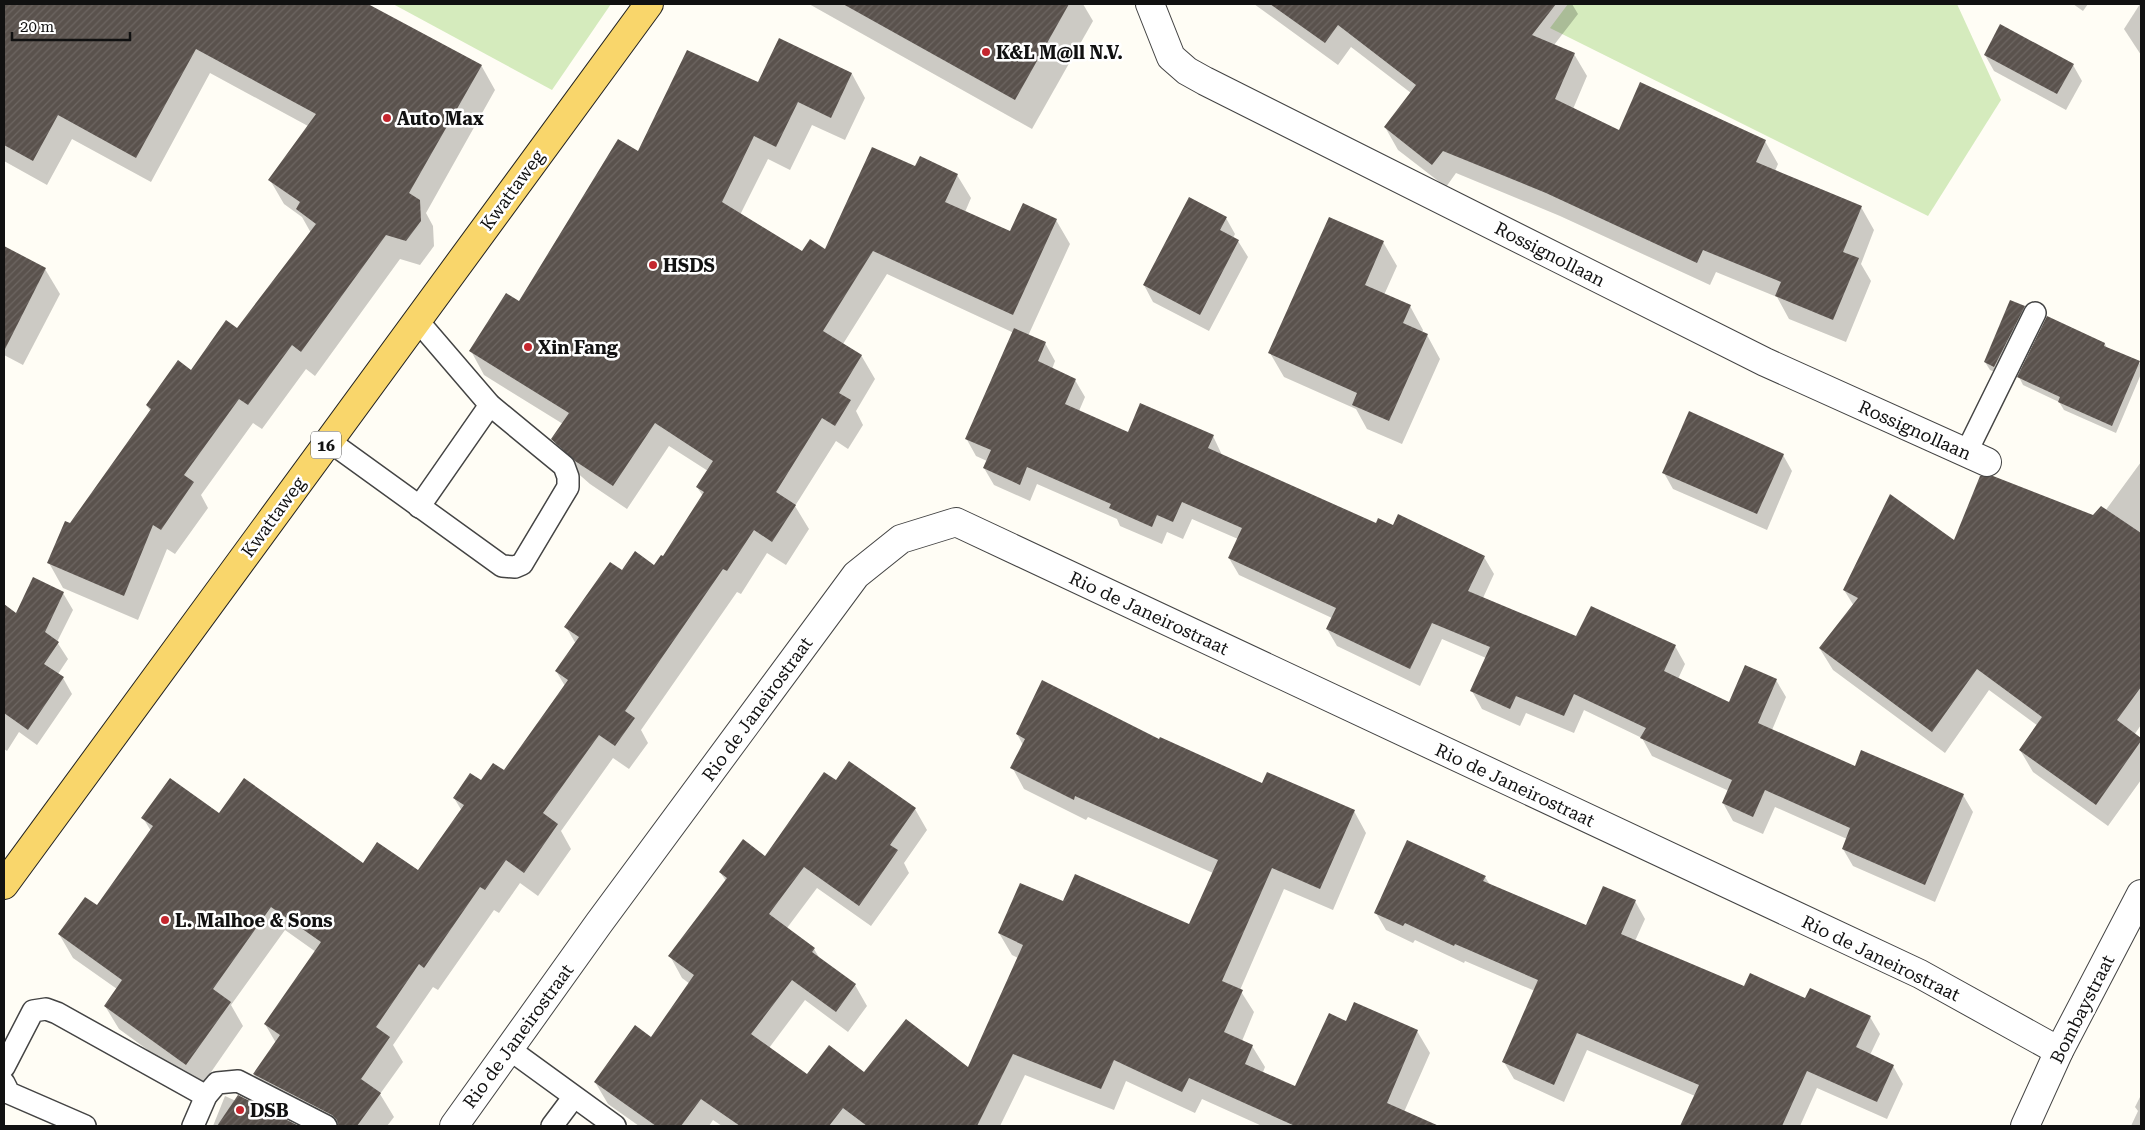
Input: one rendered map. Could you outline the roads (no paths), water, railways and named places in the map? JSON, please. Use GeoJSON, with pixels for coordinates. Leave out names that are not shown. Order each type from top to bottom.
{"type":"FeatureCollection","features":[{"type":"Feature","properties":{"kind":"main road","name":"Kwattaweg"},"geometry":{"type":"LineString","coordinates":[[4,885],[649,4]]}},
{"type":"Feature","properties":{"kind":"street","name":"Rossignollaan"},"geometry":{"type":"LineString","coordinates":[[1150,4],[1171,58],[1187,71],[1765,362],[1977,458]]}},
{"type":"Feature","properties":{"kind":"street","name":"Rio de Janeirostraat"},"geometry":{"type":"LineString","coordinates":[[461,1124],[510,1048],[856,576],[901,540],[956,522],[1920,974],[2059,1051]]}},
{"type":"Feature","properties":{"kind":"street","name":"Bombaystraat"},"geometry":{"type":"LineString","coordinates":[[2025,1126],[2059,1051],[2141,894]]}},
{"type":"Feature","properties":{"kind":"lane"},"geometry":{"type":"LineString","coordinates":[[1977,458],[2035,313]]}},
{"type":"Feature","properties":{"kind":"lane"},"geometry":{"type":"LineString","coordinates":[[329,441],[502,566],[515,567],[522,564],[568,487],[568,477],[564,466],[490,405],[417,320]]}},
{"type":"Feature","properties":{"kind":"lane"},"geometry":{"type":"LineString","coordinates":[[419,507],[490,405]]}},
{"type":"Feature","properties":{"kind":"lane"},"geometry":{"type":"LineString","coordinates":[[4,1067],[32,1011],[46,1009],[206,1096]]}},
{"type":"Feature","properties":{"kind":"lane"},"geometry":{"type":"LineString","coordinates":[[510,1048],[573,1098],[615,1126]]}},
{"type":"Feature","properties":{"kind":"lane"},"geometry":{"type":"LineString","coordinates":[[193,1126],[206,1096],[217,1083],[238,1081],[326,1126]]}},
{"type":"Feature","properties":{"kind":"lane"},"geometry":{"type":"LineString","coordinates":[[4,1084],[9,1093],[85,1126]]}},
{"type":"Feature","properties":{"kind":"lane"},"geometry":{"type":"LineString","coordinates":[[552,1126],[573,1098]]}},
{"type":"Feature","properties":{"kind":"place","name":"K&L M@ll N.V."},"geometry":{"type":"Point","coordinates":[986,52]}},
{"type":"Feature","properties":{"kind":"place","name":"Auto Max"},"geometry":{"type":"Point","coordinates":[387,118]}},
{"type":"Feature","properties":{"kind":"place","name":"HSDS"},"geometry":{"type":"Point","coordinates":[653,265]}},
{"type":"Feature","properties":{"kind":"place","name":"Xin Fang"},"geometry":{"type":"Point","coordinates":[528,347]}},
{"type":"Feature","properties":{"kind":"place","name":"L. Malhoe & Sons"},"geometry":{"type":"Point","coordinates":[165,920]}},
{"type":"Feature","properties":{"kind":"place","name":"DSB"},"geometry":{"type":"Point","coordinates":[240,1110]}}]}
